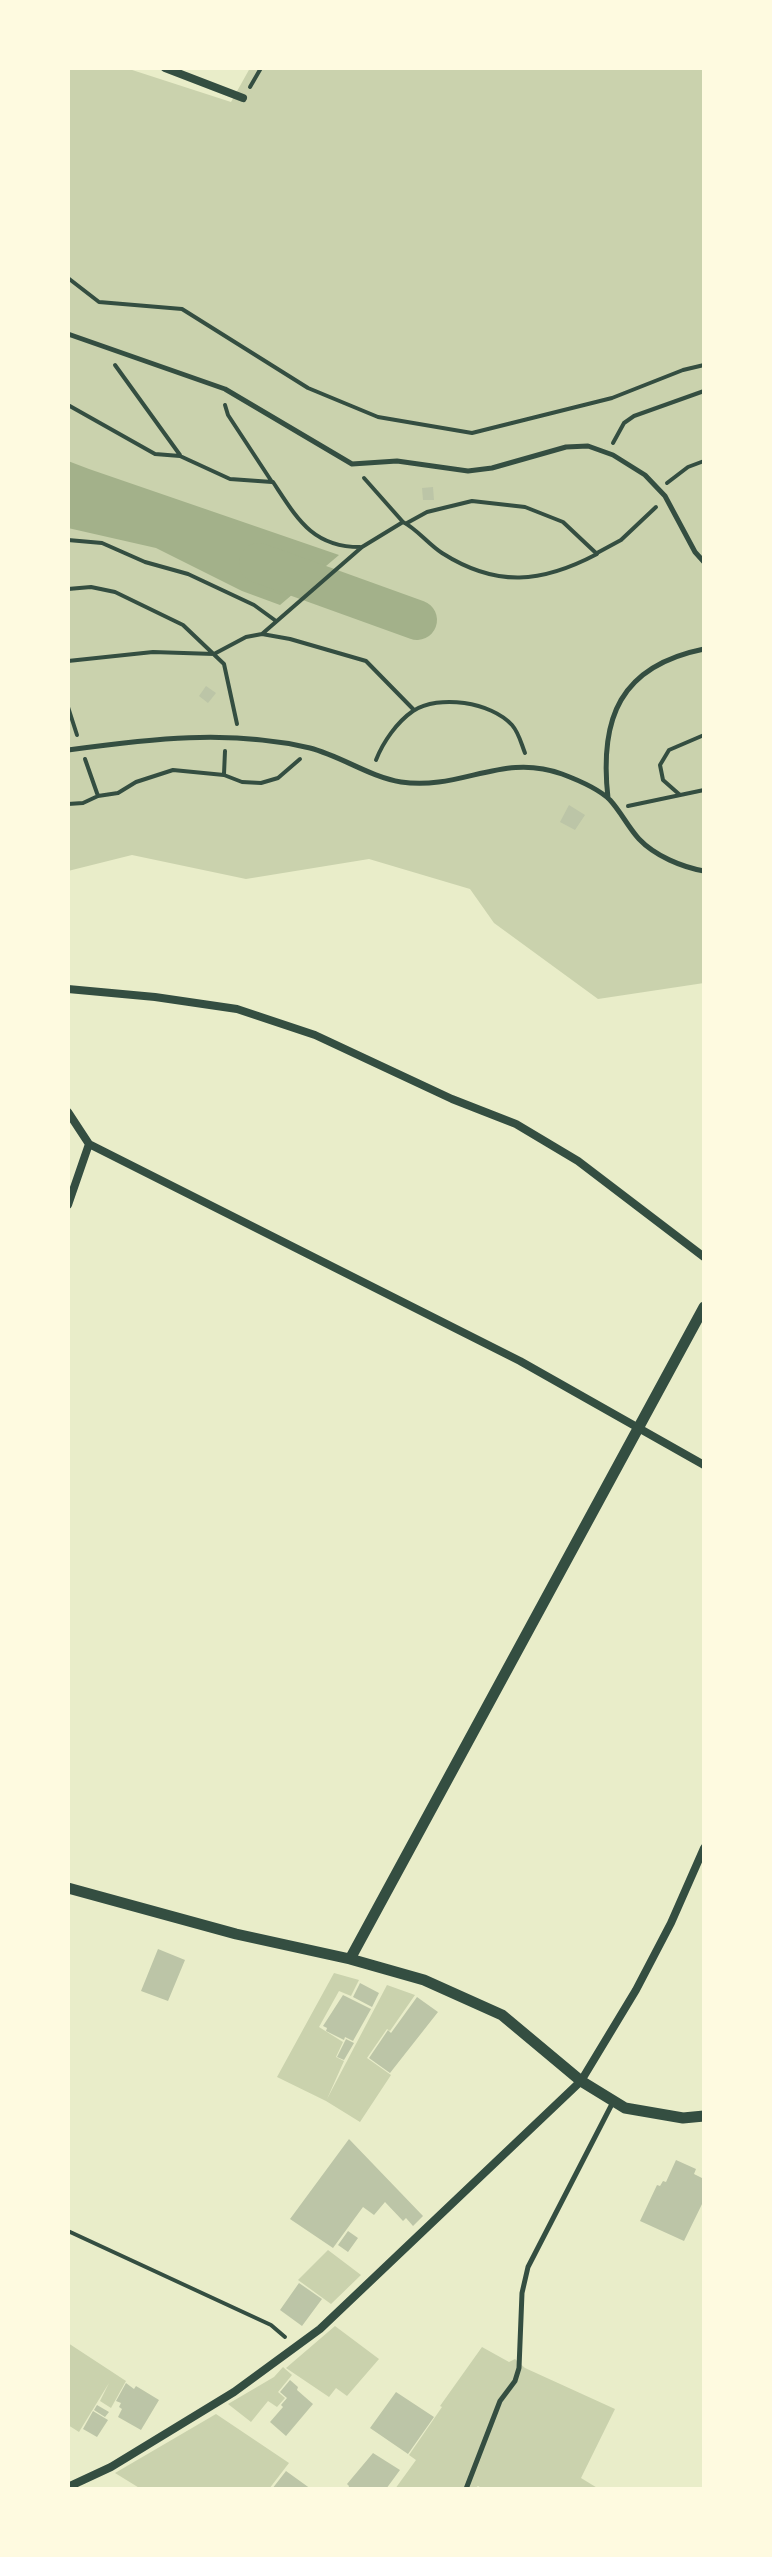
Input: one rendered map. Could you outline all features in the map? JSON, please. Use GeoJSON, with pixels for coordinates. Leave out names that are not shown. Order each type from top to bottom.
{"type":"FeatureCollection","features":[{"type":"Feature","properties":{"kind":"street"},"geometry":{"type":"LineString","coordinates":[[165,68],[243,98]]}},
{"type":"Feature","properties":{"kind":"street"},"geometry":{"type":"LineString","coordinates":[[68,989],[237,1009],[315,1035],[452,1099],[516,1124],[578,1161],[704,1257]]}},
{"type":"Feature","properties":{"kind":"street"},"geometry":{"type":"LineString","coordinates":[[68,1112],[89,1144],[506,1354],[704,1465]]}},
{"type":"Feature","properties":{"kind":"street"},"geometry":{"type":"LineString","coordinates":[[68,1205],[89,1144]]}},
{"type":"Feature","properties":{"kind":"street"},"geometry":{"type":"LineString","coordinates":[[350,1959],[704,1307]]}},
{"type":"Feature","properties":{"kind":"street"},"geometry":{"type":"LineString","coordinates":[[68,2487],[111,2467],[222,2399],[320,2329],[581,2081],[643,1977],[704,1848]]}},
{"type":"Feature","properties":{"kind":"street"},"geometry":{"type":"LineString","coordinates":[[68,1888],[236,1934],[350,1959],[424,1980],[502,2015],[581,2081],[625,2108],[683,2118],[704,2116]]}},
{"type":"Feature","properties":{"kind":"lane"},"geometry":{"type":"LineString","coordinates":[[68,334],[225,389],[352,464],[397,461],[468,471],[492,468],[566,447],[588,446],[609,453],[634,467],[665,496],[695,552],[704,562]]}},
{"type":"Feature","properties":{"kind":"lane"},"geometry":{"type":"LineString","coordinates":[[608,798],[605,772],[607,740],[611,719],[621,698],[644,673],[675,655],[704,649]]}},
{"type":"Feature","properties":{"kind":"lane"},"geometry":{"type":"LineString","coordinates":[[68,750],[174,736],[237,738],[310,748],[399,782],[446,783],[495,768],[537,767],[584,783],[608,798],[641,841],[657,853],[704,871]]}},
{"type":"Feature","properties":{"kind":"lane"},"geometry":{"type":"LineString","coordinates":[[466,2489],[500,2401],[515,2381],[519,2368],[522,2293],[528,2267],[613,2101]]}},
{"type":"Feature","properties":{"kind":"path"},"geometry":{"type":"LineString","coordinates":[[243,98],[261,68]]}},
{"type":"Feature","properties":{"kind":"path"},"geometry":{"type":"LineString","coordinates":[[68,278],[99,302],[182,309],[308,388],[378,417],[472,433],[612,398],[704,365]]}},
{"type":"Feature","properties":{"kind":"path"},"geometry":{"type":"LineString","coordinates":[[108,348],[116,368],[180,456],[230,479],[272,482]]}},
{"type":"Feature","properties":{"kind":"path"},"geometry":{"type":"LineString","coordinates":[[225,389],[228,415],[295,515],[313,534],[336,545],[362,547]]}},
{"type":"Feature","properties":{"kind":"path"},"geometry":{"type":"LineString","coordinates":[[609,453],[616,434],[634,416],[704,391]]}},
{"type":"Feature","properties":{"kind":"path"},"geometry":{"type":"LineString","coordinates":[[68,405],[155,454],[180,456]]}},
{"type":"Feature","properties":{"kind":"path"},"geometry":{"type":"LineString","coordinates":[[659,490],[688,467],[704,461]]}},
{"type":"Feature","properties":{"kind":"path"},"geometry":{"type":"LineString","coordinates":[[352,464],[405,522],[444,555],[495,575],[524,578],[549,575],[608,549],[629,533],[665,496]]}},
{"type":"Feature","properties":{"kind":"path"},"geometry":{"type":"LineString","coordinates":[[262,634],[362,547],[427,512],[472,501],[525,507],[563,522],[597,554]]}},
{"type":"Feature","properties":{"kind":"path"},"geometry":{"type":"LineString","coordinates":[[68,540],[102,543],[145,562],[188,574],[279,619]]}},
{"type":"Feature","properties":{"kind":"path"},"geometry":{"type":"LineString","coordinates":[[68,589],[91,587],[133,599],[183,625],[224,664],[237,721],[237,738]]}},
{"type":"Feature","properties":{"kind":"path"},"geometry":{"type":"LineString","coordinates":[[68,661],[153,652],[214,654],[246,637],[262,634],[366,661],[414,710]]}},
{"type":"Feature","properties":{"kind":"path"},"geometry":{"type":"LineString","coordinates":[[372,772],[381,748],[414,710],[441,703],[479,706],[491,711],[512,726],[524,752],[537,767]]}},
{"type":"Feature","properties":{"kind":"path"},"geometry":{"type":"LineString","coordinates":[[68,707],[98,796]]}},
{"type":"Feature","properties":{"kind":"path"},"geometry":{"type":"LineString","coordinates":[[680,795],[663,780],[660,765],[669,750],[704,735]]}},
{"type":"Feature","properties":{"kind":"path"},"geometry":{"type":"LineString","coordinates":[[224,775],[226,737]]}},
{"type":"Feature","properties":{"kind":"path"},"geometry":{"type":"LineString","coordinates":[[68,804],[118,793],[147,778],[173,770],[224,775],[242,782],[261,783],[278,778],[310,748]]}},
{"type":"Feature","properties":{"kind":"path"},"geometry":{"type":"LineString","coordinates":[[617,810],[704,790]]}},
{"type":"Feature","properties":{"kind":"path"},"geometry":{"type":"LineString","coordinates":[[68,2231],[271,2325],[296,2346]]}},
{"type":"Feature","properties":{"kind":"shaded area"},"geometry":{"type":"Polygon","coordinates":[[[68,68],[126,68],[231,102],[250,68],[704,68],[704,983],[598,999],[494,923],[470,889],[369,859],[246,879],[132,855],[68,871],[68,68]]]}},
{"type":"Feature","properties":{"kind":"shaded area"},"geometry":{"type":"Polygon","coordinates":[[[68,461],[339,555],[280,605],[242,591],[156,548],[68,528],[68,461]]]}},
{"type":"Feature","properties":{"kind":"shaded area"},"geometry":{"type":"Polygon","coordinates":[[[334,1973],[359,1980],[351,1996],[339,1991],[319,2027],[343,2042],[336,2057],[344,2061],[327,2099],[387,1985],[415,1995],[367,2058],[391,2075],[360,2122],[277,2077],[334,1973]]]}},
{"type":"Feature","properties":{"kind":"shaded area"},"geometry":{"type":"Polygon","coordinates":[[[328,2250],[361,2275],[331,2304],[298,2280],[328,2250]]]}},
{"type":"Feature","properties":{"kind":"shaded area"},"geometry":{"type":"Polygon","coordinates":[[[335,2326],[379,2359],[347,2396],[336,2388],[329,2397],[286,2368],[335,2326]]]}},
{"type":"Feature","properties":{"kind":"shaded area"},"geometry":{"type":"Polygon","coordinates":[[[68,2343],[126,2381],[111,2408],[100,2401],[109,2383],[79,2432],[68,2425],[68,2343]]]}},
{"type":"Feature","properties":{"kind":"shaded area"},"geometry":{"type":"Polygon","coordinates":[[[482,2347],[509,2362],[515,2359],[525,2368],[615,2409],[581,2478],[599,2489],[483,2489],[478,2486],[474,2489],[395,2489],[416,2460],[409,2455],[482,2347]]]}},
{"type":"Feature","properties":{"kind":"shaded area"},"geometry":{"type":"Polygon","coordinates":[[[283,2367],[292,2375],[278,2392],[285,2398],[277,2407],[268,2401],[251,2422],[228,2404],[274,2377],[283,2367]]]}},
{"type":"Feature","properties":{"kind":"shaded area"},"geometry":{"type":"Polygon","coordinates":[[[216,2414],[289,2463],[269,2489],[141,2489],[115,2473],[216,2414]]]}},
{"type":"Feature","properties":{"kind":"building"},"geometry":{"type":"Polygon","coordinates":[[[433,487],[434,500],[423,500],[422,488],[433,487]]]}},
{"type":"Feature","properties":{"kind":"building"},"geometry":{"type":"Polygon","coordinates":[[[206,686],[216,693],[208,703],[199,696],[206,686]]]}},
{"type":"Feature","properties":{"kind":"building"},"geometry":{"type":"Polygon","coordinates":[[[569,805],[585,815],[575,830],[560,822],[569,805]]]}},
{"type":"Feature","properties":{"kind":"building"},"geometry":{"type":"Polygon","coordinates":[[[158,1949],[185,1960],[168,2001],[141,1991],[158,1949]]]}},
{"type":"Feature","properties":{"kind":"building"},"geometry":{"type":"Polygon","coordinates":[[[360,1983],[379,1993],[372,2007],[353,1997],[360,1983]]]}},
{"type":"Feature","properties":{"kind":"building"},"geometry":{"type":"Polygon","coordinates":[[[343,1995],[371,2009],[353,2041],[326,2031],[327,2028],[323,2026],[343,1995]]]}},
{"type":"Feature","properties":{"kind":"building"},"geometry":{"type":"Polygon","coordinates":[[[417,1997],[438,2012],[390,2073],[369,2058],[417,1997]]]}},
{"type":"Feature","properties":{"kind":"building"},"geometry":{"type":"Polygon","coordinates":[[[346,2039],[354,2043],[344,2060],[337,2057],[346,2039]]]}},
{"type":"Feature","properties":{"kind":"building"},"geometry":{"type":"Polygon","coordinates":[[[349,2139],[423,2216],[413,2226],[406,2218],[403,2221],[385,2202],[374,2215],[363,2207],[333,2248],[290,2219],[349,2139]]]}},
{"type":"Feature","properties":{"kind":"building"},"geometry":{"type":"Polygon","coordinates":[[[676,2160],[696,2169],[694,2174],[704,2179],[704,2200],[684,2241],[640,2221],[657,2185],[666,2182],[676,2160]]]}},
{"type":"Feature","properties":{"kind":"building"},"geometry":{"type":"Polygon","coordinates":[[[348,2231],[358,2238],[348,2252],[338,2245],[348,2231]]]}},
{"type":"Feature","properties":{"kind":"building"},"geometry":{"type":"Polygon","coordinates":[[[299,2283],[322,2299],[302,2326],[280,2310],[299,2283]]]}},
{"type":"Feature","properties":{"kind":"building"},"geometry":{"type":"Polygon","coordinates":[[[290,2380],[313,2404],[286,2436],[270,2422],[283,2407],[281,2405],[287,2398],[280,2392],[290,2380]]]}},
{"type":"Feature","properties":{"kind":"building"},"geometry":{"type":"Polygon","coordinates":[[[126,2383],[159,2400],[141,2430],[118,2417],[122,2409],[119,2407],[121,2403],[116,2401],[126,2383]]]}},
{"type":"Feature","properties":{"kind":"building"},"geometry":{"type":"Polygon","coordinates":[[[396,2392],[434,2417],[408,2454],[370,2428],[396,2392]]]}},
{"type":"Feature","properties":{"kind":"building"},"geometry":{"type":"Polygon","coordinates":[[[97,2405],[109,2412],[105,2417],[94,2410],[97,2405]]]}},
{"type":"Feature","properties":{"kind":"building"},"geometry":{"type":"Polygon","coordinates":[[[93,2411],[108,2420],[97,2437],[83,2429],[93,2411]]]}},
{"type":"Feature","properties":{"kind":"building"},"geometry":{"type":"Polygon","coordinates":[[[373,2453],[400,2470],[386,2489],[348,2489],[347,2484],[373,2453]]]}},
{"type":"Feature","properties":{"kind":"building"},"geometry":{"type":"Polygon","coordinates":[[[286,2471],[311,2489],[272,2489],[286,2471]]]}},
{"type":"Feature","properties":{"kind":"waterway"},"geometry":{"type":"LineString","coordinates":[[259,563],[417,620]]}}]}
